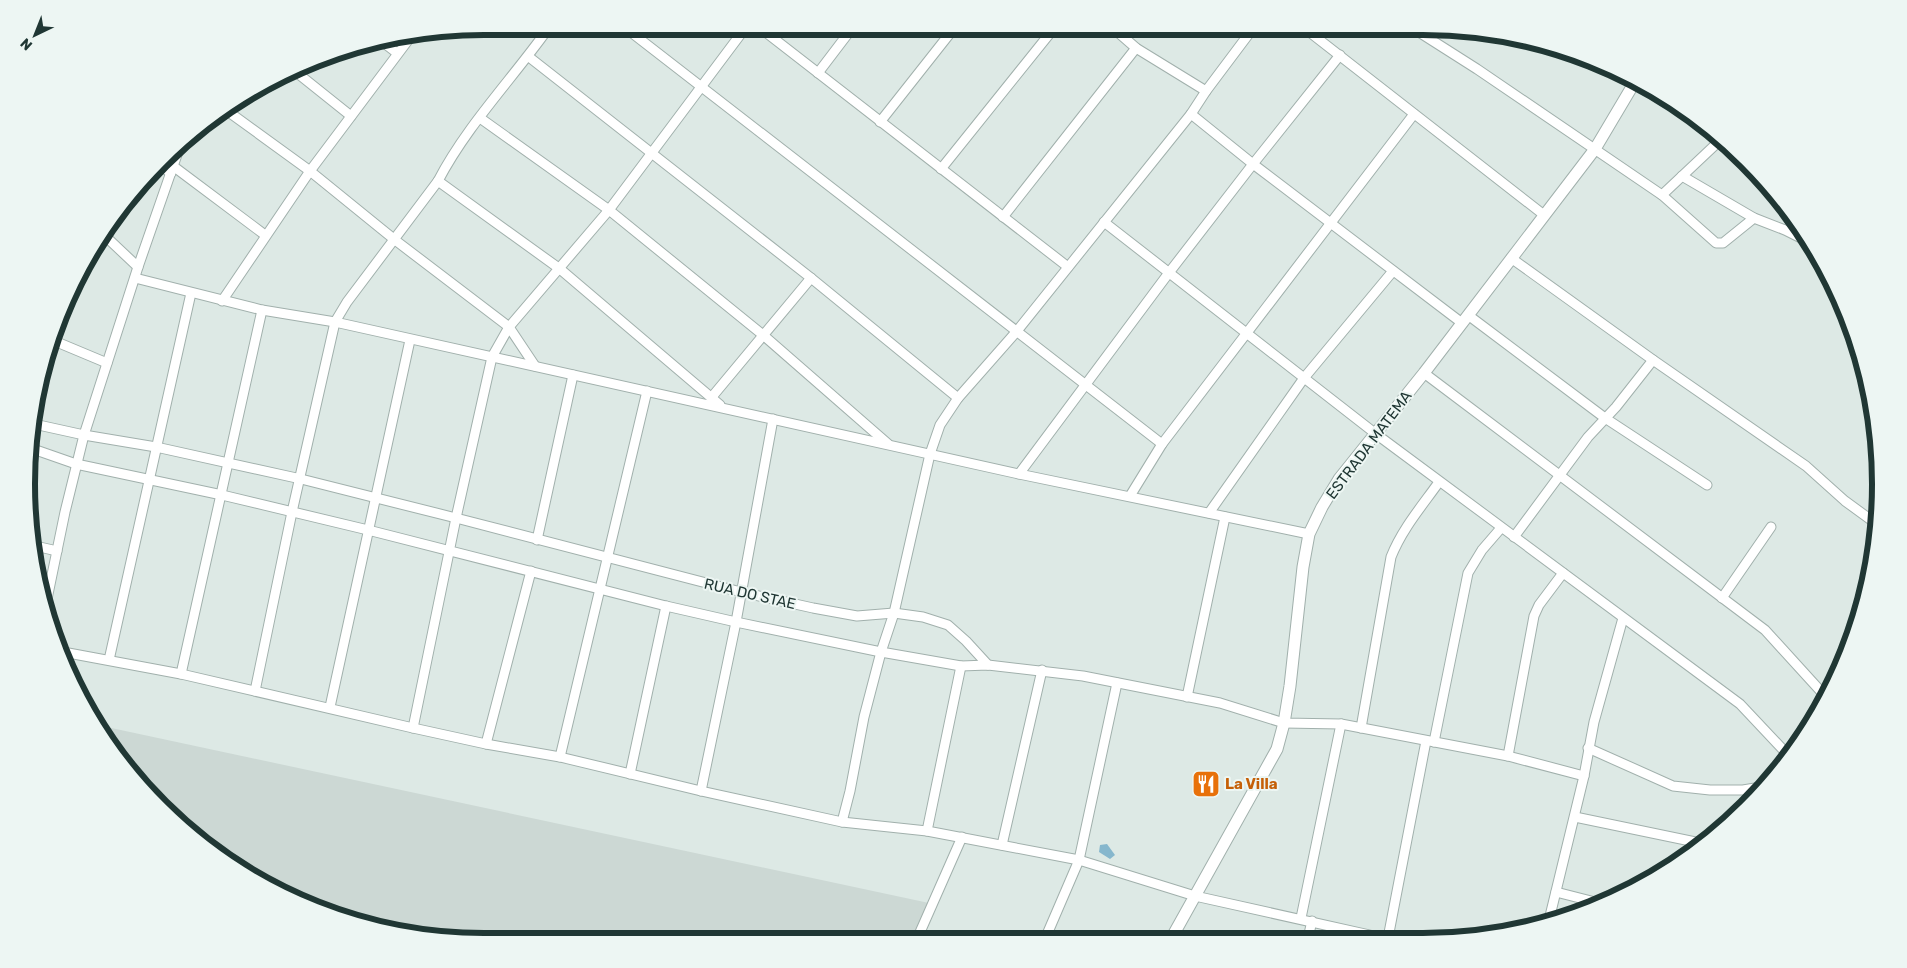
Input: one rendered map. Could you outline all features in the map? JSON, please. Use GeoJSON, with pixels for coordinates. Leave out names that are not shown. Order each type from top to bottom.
{"type":"FeatureCollection","features":[{"type":"Feature","properties":{"kind":"street"},"geometry":{"type":"LineString","coordinates":[[256,690],[292,512],[335,322],[347,302],[438,181],[445,167],[480,118],[529,57],[544,35]]}},
{"type":"Feature","properties":{"kind":"street"},"geometry":{"type":"LineString","coordinates":[[635,35],[1162,444]]}},
{"type":"Feature","properties":{"kind":"street"},"geometry":{"type":"LineString","coordinates":[[413,728],[456,518],[492,357],[509,327],[609,210],[739,35]]}},
{"type":"Feature","properties":{"kind":"street"},"geometry":{"type":"LineString","coordinates":[[770,35],[1068,267]]}},
{"type":"Feature","properties":{"kind":"street"},"geometry":{"type":"LineString","coordinates":[[818,74],[847,35]]}},
{"type":"Feature","properties":{"kind":"street"},"geometry":{"type":"LineString","coordinates":[[880,122],[949,35]]}},
{"type":"Feature","properties":{"kind":"street"},"geometry":{"type":"LineString","coordinates":[[941,169],[1049,35]]}},
{"type":"Feature","properties":{"kind":"street"},"geometry":{"type":"LineString","coordinates":[[1121,35],[1136,48],[1206,91]]}},
{"type":"Feature","properties":{"kind":"street"},"geometry":{"type":"LineString","coordinates":[[842,822],[855,769],[864,717],[881,652],[894,613],[930,454],[940,426],[958,398],[1017,331],[1191,114],[1248,35]]}},
{"type":"Feature","properties":{"kind":"street"},"geometry":{"type":"LineString","coordinates":[[1314,35],[1544,216]]}},
{"type":"Feature","properties":{"kind":"street"},"geometry":{"type":"LineString","coordinates":[[1424,35],[1662,195],[1716,243],[1720,244],[1754,218]]}},
{"type":"Feature","properties":{"kind":"street"},"geometry":{"type":"LineString","coordinates":[[222,301],[310,171],[406,42]]}},
{"type":"Feature","properties":{"kind":"street"},"geometry":{"type":"LineString","coordinates":[[388,46],[398,53]]}},
{"type":"Feature","properties":{"kind":"street"},"geometry":{"type":"LineString","coordinates":[[1003,217],[1136,48]]}},
{"type":"Feature","properties":{"kind":"street"},"geometry":{"type":"LineString","coordinates":[[1018,474],[1168,274],[1340,55]]}},
{"type":"Feature","properties":{"kind":"street"},"geometry":{"type":"LineString","coordinates":[[529,57],[810,278],[958,398]]}},
{"type":"Feature","properties":{"kind":"street"},"geometry":{"type":"LineString","coordinates":[[299,75],[351,116]]}},
{"type":"Feature","properties":{"kind":"street","name":"ESTRADA MATEMA"},"geometry":{"type":"LineString","coordinates":[[1174,933],[1277,750],[1284,723],[1303,567],[1309,534],[1339,478],[1424,373],[1595,150],[1632,86]]}},
{"type":"Feature","properties":{"kind":"street"},"geometry":{"type":"LineString","coordinates":[[231,114],[310,171],[395,240],[509,327],[535,366]]}},
{"type":"Feature","properties":{"kind":"street"},"geometry":{"type":"LineString","coordinates":[[1191,114],[1393,271],[1465,319],[1605,418],[1707,485]]}},
{"type":"Feature","properties":{"kind":"street"},"geometry":{"type":"LineString","coordinates":[[1130,496],[1162,444],[1414,114]]}},
{"type":"Feature","properties":{"kind":"street"},"geometry":{"type":"LineString","coordinates":[[480,118],[609,210],[763,335],[890,445]]}},
{"type":"Feature","properties":{"kind":"street"},"geometry":{"type":"LineString","coordinates":[[1662,195],[1714,146]]}},
{"type":"Feature","properties":{"kind":"street"},"geometry":{"type":"LineString","coordinates":[[48,592],[84,435],[138,267],[176,158]]}},
{"type":"Feature","properties":{"kind":"street"},"geometry":{"type":"LineString","coordinates":[[166,168],[172,169],[265,236]]}},
{"type":"Feature","properties":{"kind":"street"},"geometry":{"type":"LineString","coordinates":[[1682,176],[1754,218],[1796,236]]}},
{"type":"Feature","properties":{"kind":"street"},"geometry":{"type":"LineString","coordinates":[[438,181],[560,269],[722,407]]}},
{"type":"Feature","properties":{"kind":"street"},"geometry":{"type":"LineString","coordinates":[[1104,222],[1168,274],[1439,482],[1740,704],[1784,750]]}},
{"type":"Feature","properties":{"kind":"street"},"geometry":{"type":"LineString","coordinates":[[108,239],[138,267]]}},
{"type":"Feature","properties":{"kind":"street"},"geometry":{"type":"LineString","coordinates":[[1511,258],[1653,360],[1806,466],[1845,500],[1870,519]]}},
{"type":"Feature","properties":{"kind":"street"},"geometry":{"type":"LineString","coordinates":[[1209,513],[1304,378],[1393,271]]}},
{"type":"Feature","properties":{"kind":"street"},"geometry":{"type":"LineString","coordinates":[[135,278],[262,310],[335,322],[1018,474],[1309,534]]}},
{"type":"Feature","properties":{"kind":"street"},"geometry":{"type":"LineString","coordinates":[[711,398],[810,278]]}},
{"type":"Feature","properties":{"kind":"street"},"geometry":{"type":"LineString","coordinates":[[109,660],[191,293]]}},
{"type":"Feature","properties":{"kind":"street"},"geometry":{"type":"LineString","coordinates":[[181,674],[262,310]]}},
{"type":"Feature","properties":{"kind":"street"},"geometry":{"type":"LineString","coordinates":[[330,707],[410,340]]}},
{"type":"Feature","properties":{"kind":"street"},"geometry":{"type":"LineString","coordinates":[[58,343],[107,364]]}},
{"type":"Feature","properties":{"kind":"street"},"geometry":{"type":"LineString","coordinates":[[1514,538],[1559,475],[1653,360]]}},
{"type":"Feature","properties":{"kind":"street"},"geometry":{"type":"LineString","coordinates":[[1424,373],[1765,630],[1821,692]]}},
{"type":"Feature","properties":{"kind":"street"},"geometry":{"type":"LineString","coordinates":[[537,540],[573,375]]}},
{"type":"Feature","properties":{"kind":"street"},"geometry":{"type":"LineString","coordinates":[[560,757],[647,391]]}},
{"type":"Feature","properties":{"kind":"street"},"geometry":{"type":"LineString","coordinates":[[701,791],[736,622],[773,419]]}},
{"type":"Feature","properties":{"kind":"street","name":"RUA DO STAE"},"geometry":{"type":"LineString","coordinates":[[39,425],[156,447],[301,479],[741,592],[857,616],[894,613],[923,617],[948,625],[988,665]]}},
{"type":"Feature","properties":{"kind":"street"},"geometry":{"type":"LineString","coordinates":[[36,450],[76,464],[222,495],[450,550],[600,590],[736,622],[881,652],[961,666],[988,665],[1042,670],[1116,683],[1220,703],[1284,723],[1341,724],[1508,756],[1584,776]]}},
{"type":"Feature","properties":{"kind":"street"},"geometry":{"type":"LineString","coordinates":[[1361,728],[1391,557],[1396,544],[1407,526],[1439,482]]}},
{"type":"Feature","properties":{"kind":"street"},"geometry":{"type":"LineString","coordinates":[[1187,697],[1226,517]]}},
{"type":"Feature","properties":{"kind":"street"},"geometry":{"type":"LineString","coordinates":[[1722,598],[1771,527]]}},
{"type":"Feature","properties":{"kind":"street"},"geometry":{"type":"LineString","coordinates":[[1389,933],[1468,574],[1478,556],[1502,528]]}},
{"type":"Feature","properties":{"kind":"street"},"geometry":{"type":"LineString","coordinates":[[40,547],[57,551]]}},
{"type":"Feature","properties":{"kind":"street"},"geometry":{"type":"LineString","coordinates":[[486,744],[531,571]]}},
{"type":"Feature","properties":{"kind":"street"},"geometry":{"type":"LineString","coordinates":[[1508,756],[1534,616],[1539,605],[1563,573]]}},
{"type":"Feature","properties":{"kind":"street"},"geometry":{"type":"LineString","coordinates":[[630,774],[666,606]]}},
{"type":"Feature","properties":{"kind":"street"},"geometry":{"type":"LineString","coordinates":[[1550,914],[1575,817],[1594,722],[1623,618]]}},
{"type":"Feature","properties":{"kind":"street"},"geometry":{"type":"LineString","coordinates":[[68,653],[256,690],[413,728],[486,744],[560,757],[842,822],[927,831],[1079,860],[1195,896],[1302,918],[1362,933]]}},
{"type":"Feature","properties":{"kind":"street"},"geometry":{"type":"LineString","coordinates":[[927,831],[961,666]]}},
{"type":"Feature","properties":{"kind":"street"},"geometry":{"type":"LineString","coordinates":[[1002,845],[1042,670]]}},
{"type":"Feature","properties":{"kind":"street"},"geometry":{"type":"LineString","coordinates":[[1048,933],[1079,860],[1116,683]]}},
{"type":"Feature","properties":{"kind":"street"},"geometry":{"type":"LineString","coordinates":[[1302,918],[1341,724]]}},
{"type":"Feature","properties":{"kind":"street"},"geometry":{"type":"LineString","coordinates":[[1588,748],[1674,786],[1710,790],[1753,788]]}},
{"type":"Feature","properties":{"kind":"street"},"geometry":{"type":"LineString","coordinates":[[1575,817],[1694,842]]}},
{"type":"Feature","properties":{"kind":"street"},"geometry":{"type":"LineString","coordinates":[[920,933],[962,838]]}},
{"type":"Feature","properties":{"kind":"street"},"geometry":{"type":"LineString","coordinates":[[1556,892],[1590,901]]}},
{"type":"Feature","properties":{"kind":"street"},"geometry":{"type":"LineString","coordinates":[[1309,933],[1312,921]]}},
{"type":"Feature","properties":{"kind":"shaded area"},"geometry":{"type":"Polygon","coordinates":[[[107,727],[929,903],[916,933],[484,933],[425,929],[396,924],[368,918],[312,899],[259,873],[235,857],[188,822],[146,780],[107,727]]]}},
{"type":"Feature","properties":{"kind":"water"},"geometry":{"type":"Polygon","coordinates":[[[1107,844],[1115,855],[1110,859],[1099,852],[1100,845],[1107,844]]]}},
{"type":"Feature","properties":{"kind":"place","name":"La Villa"},"geometry":{"type":"Point","coordinates":[1206,784]}}]}
